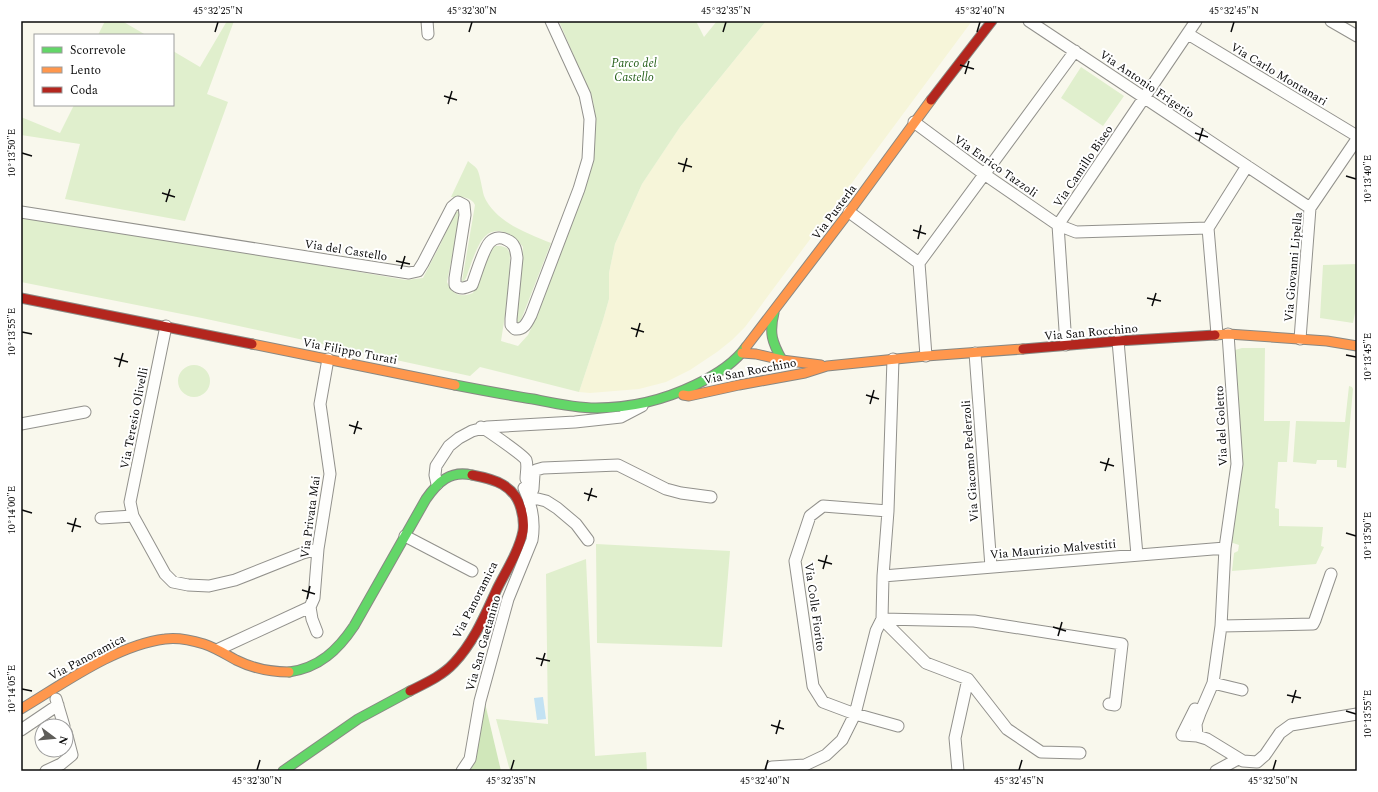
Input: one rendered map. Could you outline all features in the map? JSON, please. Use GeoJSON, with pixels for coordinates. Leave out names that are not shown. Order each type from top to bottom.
{"type":"FeatureCollection","features":[{"type":"Feature","properties":{"kind":"street"},"geometry":{"type":"LineString","coordinates":[[427,21],[428,34]]}},
{"type":"Feature","properties":{"kind":"street","name":"Via del Castello"},"geometry":{"type":"LineString","coordinates":[[21,212],[409,273],[418,271],[423,264],[452,207],[458,202],[464,205],[465,215],[455,285],[459,288],[465,288],[472,285],[490,242],[497,238],[506,239],[512,242],[516,249],[517,258],[510,319],[511,325],[515,329],[519,330],[524,328],[531,315],[579,189],[588,159],[590,119],[585,95],[551,21]]}},
{"type":"Feature","properties":{"kind":"street","name":"Via Pusterla"},"geometry":{"type":"LineString","coordinates":[[676,394],[715,374],[742,352],[849,212],[914,122],[992,21]]}},
{"type":"Feature","properties":{"kind":"street","name":"Via Antonio Frigerio"},"geometry":{"type":"LineString","coordinates":[[1029,21],[1310,208]]}},
{"type":"Feature","properties":{"kind":"street","name":"Via Camillo Biseo"},"geometry":{"type":"LineString","coordinates":[[1066,345],[1058,225],[1196,21]]}},
{"type":"Feature","properties":{"kind":"street"},"geometry":{"type":"LineString","coordinates":[[1331,21],[1357,36]]}},
{"type":"Feature","properties":{"kind":"street","name":"Via Carlo Montanari"},"geometry":{"type":"LineString","coordinates":[[1188,34],[1357,138]]}},
{"type":"Feature","properties":{"kind":"street"},"geometry":{"type":"LineString","coordinates":[[926,356],[919,263],[1075,51]]}},
{"type":"Feature","properties":{"kind":"street","name":"Via Enrico Tazzoli"},"geometry":{"type":"LineString","coordinates":[[914,122],[984,174],[1058,225],[1076,232],[1208,228]]}},
{"type":"Feature","properties":{"kind":"street","name":"Via Giovanni Lipella"},"geometry":{"type":"LineString","coordinates":[[1300,339],[1310,208],[1357,138]]}},
{"type":"Feature","properties":{"kind":"street"},"geometry":{"type":"LineString","coordinates":[[1208,228],[1247,166]]}},
{"type":"Feature","properties":{"kind":"street"},"geometry":{"type":"LineString","coordinates":[[849,212],[919,263]]}},
{"type":"Feature","properties":{"kind":"street","name":"Via del Goletto"},"geometry":{"type":"LineString","coordinates":[[1197,736],[1196,724],[1213,683],[1221,626],[1225,548],[1237,464],[1208,228]]}},
{"type":"Feature","properties":{"kind":"street","name":"Via Filippo Turati"},"geometry":{"type":"LineString","coordinates":[[21,298],[564,405],[596,408],[616,407],[649,402],[676,394]]}},
{"type":"Feature","properties":{"kind":"street","name":"Via San Rocchino"},"geometry":{"type":"LineString","coordinates":[[775,309],[770,328],[771,338],[782,360]]}},
{"type":"Feature","properties":{"kind":"street","name":"Via Teresio Olivelli"},"geometry":{"type":"LineString","coordinates":[[166,326],[130,502],[132,516],[165,574],[173,582],[188,585],[209,586],[235,580],[318,549]]}},
{"type":"Feature","properties":{"kind":"street","name":"Via San Rocchino"},"geometry":{"type":"LineString","coordinates":[[676,394],[689,396],[806,373],[828,366],[926,356],[1118,341],[1222,334],[1327,341],[1357,346]]}},
{"type":"Feature","properties":{"kind":"street"},"geometry":{"type":"LineString","coordinates":[[1118,341],[1137,555]]}},
{"type":"Feature","properties":{"kind":"street","name":"Via San Rocchino"},"geometry":{"type":"LineString","coordinates":[[742,352],[782,360],[828,366]]}},
{"type":"Feature","properties":{"kind":"street","name":"Via Giacomo Pederzoli"},"geometry":{"type":"LineString","coordinates":[[975,353],[991,567]]}},
{"type":"Feature","properties":{"kind":"street","name":"Via Privata Mai"},"geometry":{"type":"LineString","coordinates":[[317,632],[312,619],[310,607],[314,598],[318,549],[330,474],[320,404],[328,359]]}},
{"type":"Feature","properties":{"kind":"street"},"geometry":{"type":"LineString","coordinates":[[772,767],[805,765],[826,755],[842,740],[855,714],[876,631],[882,618],[883,576],[888,511],[893,359]]}},
{"type":"Feature","properties":{"kind":"street"},"geometry":{"type":"LineString","coordinates":[[437,484],[435,475],[436,466],[449,446],[459,438],[480,426],[575,422],[621,418],[649,402]]}},
{"type":"Feature","properties":{"kind":"street"},"geometry":{"type":"LineString","coordinates":[[21,424],[85,412]]}},
{"type":"Feature","properties":{"kind":"street","name":"Via San Gaetanino"},"geometry":{"type":"LineString","coordinates":[[462,771],[470,759],[480,701],[508,599],[532,540],[534,531],[525,484],[527,468],[525,459],[480,426]]}},
{"type":"Feature","properties":{"kind":"street","name":"Via San Gaetanino"},"geometry":{"type":"LineString","coordinates":[[529,500],[533,489],[534,474],[536,470],[542,468],[618,465],[666,489],[680,493],[711,497]]}},
{"type":"Feature","properties":{"kind":"street","name":"Via Panoramica"},"geometry":{"type":"LineString","coordinates":[[21,709],[52,689],[118,652],[151,641],[167,639],[201,644],[219,649],[238,660],[253,666],[271,670],[289,672],[305,669],[318,663],[342,644],[426,499],[437,484],[449,477],[464,473],[492,479],[507,487],[519,501],[523,517],[523,530],[517,548],[478,629],[468,646],[458,658],[437,677],[358,718],[283,771]]}},
{"type":"Feature","properties":{"kind":"street"},"geometry":{"type":"LineString","coordinates":[[516,496],[529,500],[538,499],[546,501],[576,524],[588,540]]}},
{"type":"Feature","properties":{"kind":"street","name":"Via Colle Fiorito"},"geometry":{"type":"LineString","coordinates":[[888,511],[823,506],[810,516],[795,561],[813,686],[823,702],[855,714],[898,726]]}},
{"type":"Feature","properties":{"kind":"street"},"geometry":{"type":"LineString","coordinates":[[101,518],[132,516]]}},
{"type":"Feature","properties":{"kind":"street","name":"Via Panoramica"},"geometry":{"type":"LineString","coordinates":[[405,536],[472,571]]}},
{"type":"Feature","properties":{"kind":"street","name":"Via Maurizio Malvestiti"},"geometry":{"type":"LineString","coordinates":[[883,576],[1225,548]]}},
{"type":"Feature","properties":{"kind":"street"},"geometry":{"type":"LineString","coordinates":[[1221,626],[1312,624],[1315,620],[1331,574]]}},
{"type":"Feature","properties":{"kind":"street","name":"Via del Goletto"},"geometry":{"type":"LineString","coordinates":[[1223,588],[1219,598],[1210,683],[1182,735],[1197,736],[1207,739],[1240,760]]}},
{"type":"Feature","properties":{"kind":"street"},"geometry":{"type":"LineString","coordinates":[[219,649],[310,607]]}},
{"type":"Feature","properties":{"kind":"street"},"geometry":{"type":"LineString","coordinates":[[882,618],[926,663],[968,679],[1007,729],[1041,752],[1080,752]]}},
{"type":"Feature","properties":{"kind":"street"},"geometry":{"type":"LineString","coordinates":[[882,618],[974,621],[1122,644],[1115,704],[1109,704]]}},
{"type":"Feature","properties":{"kind":"street"},"geometry":{"type":"LineString","coordinates":[[958,771],[955,738],[968,679]]}},
{"type":"Feature","properties":{"kind":"street"},"geometry":{"type":"LineString","coordinates":[[1213,683],[1242,690]]}},
{"type":"Feature","properties":{"kind":"street"},"geometry":{"type":"LineString","coordinates":[[52,689],[62,718]]}},
{"type":"Feature","properties":{"kind":"street"},"geometry":{"type":"LineString","coordinates":[[21,730],[58,705]]}},
{"type":"Feature","properties":{"kind":"street"},"geometry":{"type":"LineString","coordinates":[[1216,771],[1240,760],[1257,762],[1265,755],[1280,733],[1291,725],[1357,714]]}},
{"type":"Feature","properties":{"kind":"street"},"geometry":{"type":"LineString","coordinates":[[46,771],[61,764],[68,758]]}},
{"type":"Feature","properties":{"kind":"green space"},"geometry":{"type":"Polygon","coordinates":[[[105,21],[122,21],[144,34],[98,34],[105,21]]]}},
{"type":"Feature","properties":{"kind":"green space"},"geometry":{"type":"Polygon","coordinates":[[[227,21],[234,21],[207,94],[228,102],[185,221],[65,199],[80,144],[21,135],[21,117],[60,133],[74,106],[174,106],[174,52],[200,67],[227,21]]]}},
{"type":"Feature","properties":{"kind":"green space","name":"Parco del Castello"},"geometry":{"type":"Polygon","coordinates":[[[559,21],[696,21],[704,37],[717,21],[766,21],[680,127],[642,184],[615,244],[609,273],[609,299],[579,392],[480,367],[470,376],[202,318],[21,282],[21,216],[406,280],[423,278],[454,214],[458,211],[461,213],[447,282],[454,293],[464,295],[473,293],[490,249],[494,246],[507,248],[510,254],[509,290],[501,341],[518,346],[528,335],[535,320],[591,169],[595,144],[595,116],[593,101],[559,21]]]}},
{"type":"Feature","properties":{"kind":"green space"},"geometry":{"type":"Polygon","coordinates":[[[766,21],[972,21],[745,327],[732,340],[690,370],[666,382],[639,389],[590,393],[579,392],[609,299],[609,273],[615,244],[642,184],[680,127],[766,21]]]}},
{"type":"Feature","properties":{"kind":"green space"},"geometry":{"type":"Polygon","coordinates":[[[1081,67],[1124,96],[1103,126],[1061,98],[1081,67]]]}},
{"type":"Feature","properties":{"kind":"green space"},"geometry":{"type":"Polygon","coordinates":[[[468,161],[477,169],[484,196],[496,213],[504,220],[522,231],[551,243],[521,320],[518,323],[516,322],[523,247],[513,237],[496,231],[485,237],[480,243],[466,278],[463,282],[462,281],[475,205],[468,199],[451,197],[468,161]]]}},
{"type":"Feature","properties":{"kind":"green space"},"geometry":{"type":"Polygon","coordinates":[[[1357,264],[1357,303],[1353,323],[1320,318],[1323,265],[1357,264]]]}},
{"type":"Feature","properties":{"kind":"green space"},"geometry":{"type":"Polygon","coordinates":[[[1242,348],[1265,348],[1264,421],[1290,421],[1287,462],[1278,462],[1275,508],[1279,509],[1279,526],[1323,527],[1321,546],[1324,547],[1316,564],[1232,571],[1234,553],[1238,551],[1239,545],[1230,542],[1243,466],[1235,350],[1242,348]]]}},
{"type":"Feature","properties":{"kind":"green space"},"geometry":{"type":"Polygon","coordinates":[[[191,365],[197,365],[206,369],[210,381],[206,393],[197,397],[191,397],[182,393],[178,384],[178,378],[182,369],[191,365]]]}},
{"type":"Feature","properties":{"kind":"green space"},"geometry":{"type":"Polygon","coordinates":[[[1349,386],[1353,389],[1346,468],[1337,467],[1337,460],[1317,460],[1316,464],[1293,462],[1296,421],[1345,422],[1349,386]]]}},
{"type":"Feature","properties":{"kind":"green space"},"geometry":{"type":"Polygon","coordinates":[[[596,544],[730,551],[722,647],[597,643],[596,544]]]}},
{"type":"Feature","properties":{"kind":"green space"},"geometry":{"type":"Polygon","coordinates":[[[586,559],[595,756],[646,752],[647,771],[510,771],[496,719],[548,724],[546,574],[586,559]]]}},
{"type":"Feature","properties":{"kind":"green space"},"geometry":{"type":"Polygon","coordinates":[[[484,699],[501,771],[468,771],[475,761],[484,699]]]}},
{"type":"Feature","properties":{"kind":"water"},"geometry":{"type":"Polygon","coordinates":[[[543,697],[546,719],[537,720],[534,698],[543,697]]]}},
{"type":"Feature","properties":{"kind":"traffic: fast"},"geometry":{"type":"LineString","coordinates":[[774,313],[772,337],[782,360]]}},
{"type":"Feature","properties":{"kind":"traffic: fast"},"geometry":{"type":"LineString","coordinates":[[455,385],[572,406],[588,408],[622,407],[659,399],[695,385],[723,369],[736,359],[746,347]]}},
{"type":"Feature","properties":{"kind":"traffic: fast"},"geometry":{"type":"LineString","coordinates":[[289,672],[300,670],[319,662],[334,650],[348,635],[426,499],[435,487],[445,479],[457,474],[472,475]]}},
{"type":"Feature","properties":{"kind":"traffic: fast"},"geometry":{"type":"LineString","coordinates":[[283,771],[358,719],[410,691]]}},
{"type":"Feature","properties":{"kind":"traffic: slow"},"geometry":{"type":"LineString","coordinates":[[746,347],[849,212],[931,100]]}},
{"type":"Feature","properties":{"kind":"traffic: slow"},"geometry":{"type":"LineString","coordinates":[[1215,335],[1228,334],[1327,341],[1357,346]]}},
{"type":"Feature","properties":{"kind":"traffic: slow"},"geometry":{"type":"LineString","coordinates":[[252,344],[455,385]]}},
{"type":"Feature","properties":{"kind":"traffic: slow"},"geometry":{"type":"LineString","coordinates":[[683,395],[689,396],[805,373],[827,366],[926,356],[1023,349]]}},
{"type":"Feature","properties":{"kind":"traffic: slow"},"geometry":{"type":"LineString","coordinates":[[742,353],[821,365]]}},
{"type":"Feature","properties":{"kind":"traffic: slow"},"geometry":{"type":"LineString","coordinates":[[21,709],[72,677],[109,657],[146,643],[170,638],[194,641],[213,647],[236,660],[255,667],[289,672]]}},
{"type":"Feature","properties":{"kind":"traffic: jam"},"geometry":{"type":"LineString","coordinates":[[931,100],[992,21]]}},
{"type":"Feature","properties":{"kind":"traffic: jam"},"geometry":{"type":"LineString","coordinates":[[21,298],[252,344]]}},
{"type":"Feature","properties":{"kind":"traffic: jam"},"geometry":{"type":"LineString","coordinates":[[1023,349],[1215,335]]}},
{"type":"Feature","properties":{"kind":"traffic: jam"},"geometry":{"type":"LineString","coordinates":[[410,691],[434,679],[444,672],[461,655],[483,618],[521,538],[523,517],[514,494],[496,481],[472,475]]}}]}
